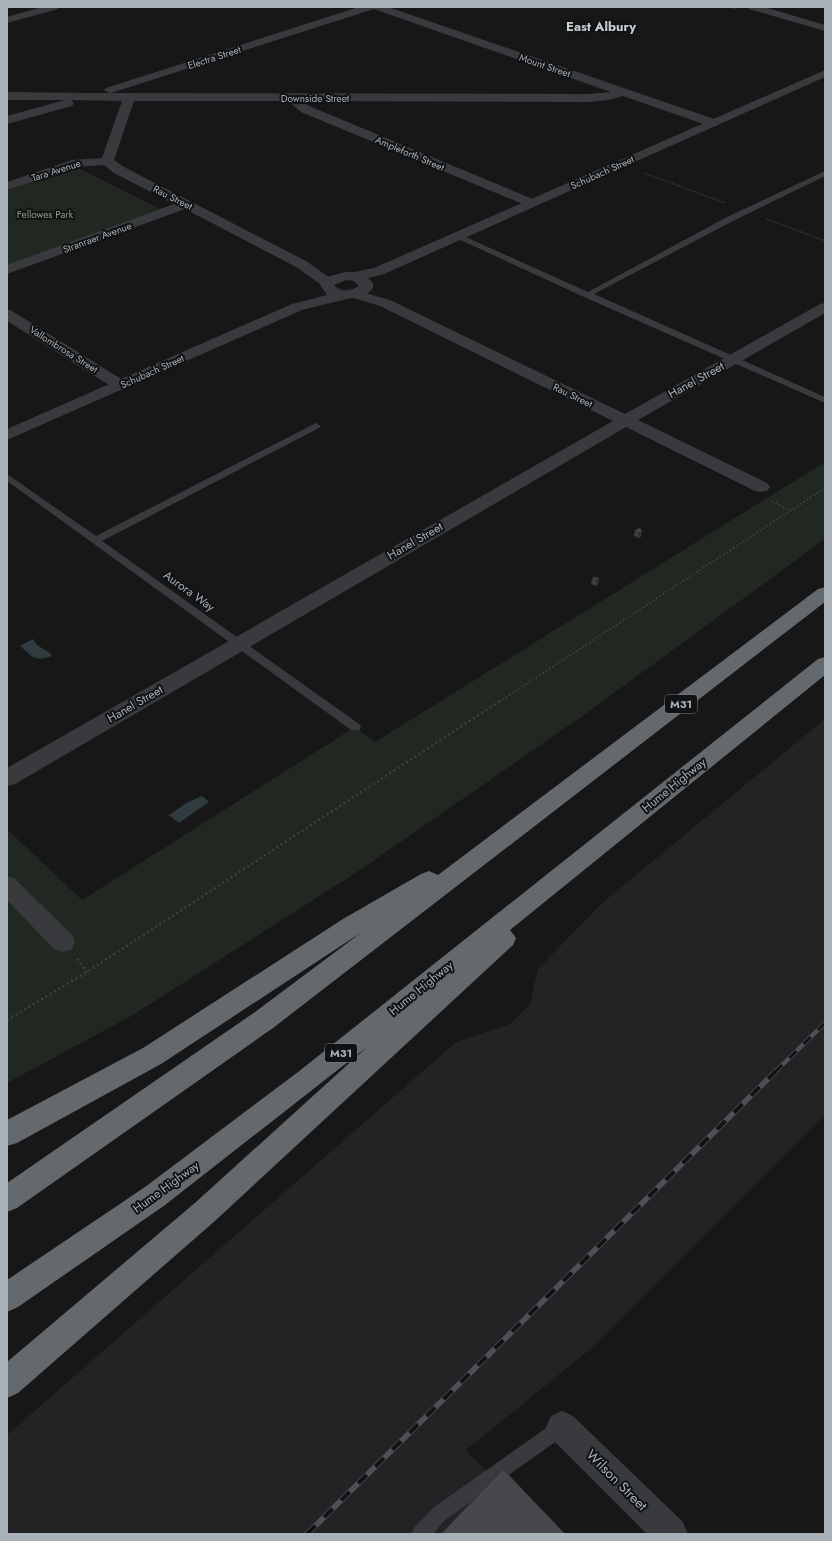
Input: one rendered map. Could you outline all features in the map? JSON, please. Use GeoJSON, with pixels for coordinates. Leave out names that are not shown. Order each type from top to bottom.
{"type":"FeatureCollection","features":[{"type":"Feature","properties":{"kind":"highway","name":"M31"},"geometry":{"type":"LineString","coordinates":[[7,1199],[264,1020],[825,593]]}},
{"type":"Feature","properties":{"kind":"highway","name":"Hume Highway"},"geometry":{"type":"LineString","coordinates":[[7,1297],[155,1196],[301,1084],[825,664]]}},
{"type":"Feature","properties":{"kind":"highway"},"geometry":{"type":"LineString","coordinates":[[7,1382],[206,1211],[663,793]]}},
{"type":"Feature","properties":{"kind":"highway"},"geometry":{"type":"LineString","coordinates":[[7,1134],[152,1056],[352,926],[536,814]]}},
{"type":"Feature","properties":{"kind":"street"},"geometry":{"type":"LineString","coordinates":[[7,20],[54,7]]}},
{"type":"Feature","properties":{"kind":"street","name":"Electra Street"},"geometry":{"type":"LineString","coordinates":[[7,120],[88,98],[370,7]]}},
{"type":"Feature","properties":{"kind":"street","name":"Mount Street"},"geometry":{"type":"LineString","coordinates":[[378,7],[713,123]]}},
{"type":"Feature","properties":{"kind":"street"},"geometry":{"type":"LineString","coordinates":[[753,7],[825,28]]}},
{"type":"Feature","properties":{"kind":"street","name":"Schubach Street"},"geometry":{"type":"LineString","coordinates":[[7,435],[825,73]]}},
{"type":"Feature","properties":{"kind":"street","name":"Downside Street"},"geometry":{"type":"LineString","coordinates":[[7,96],[88,98],[130,96],[292,98],[589,98],[609,96],[622,92]]}},
{"type":"Feature","properties":{"kind":"street"},"geometry":{"type":"LineString","coordinates":[[107,161],[130,96]]}},
{"type":"Feature","properties":{"kind":"street","name":"Ampleforth Street"},"geometry":{"type":"LineString","coordinates":[[292,98],[305,109],[530,203]]}},
{"type":"Feature","properties":{"kind":"street","name":"Electra Street"},"geometry":{"type":"LineString","coordinates":[[7,127],[58,106]]}},
{"type":"Feature","properties":{"kind":"street","name":"Tara Avenue"},"geometry":{"type":"LineString","coordinates":[[7,186],[76,163],[107,161]]}},
{"type":"Feature","properties":{"kind":"street","name":"Rau Street"},"geometry":{"type":"LineString","coordinates":[[107,161],[119,170],[301,264],[385,303],[761,487]]}},
{"type":"Feature","properties":{"kind":"street","name":"Stranraer Avenue"},"geometry":{"type":"LineString","coordinates":[[7,270],[186,204]]}},
{"type":"Feature","properties":{"kind":"street","name":"Hanel Street"},"geometry":{"type":"LineString","coordinates":[[7,778],[626,420],[825,307]]}},
{"type":"Feature","properties":{"kind":"street","name":"Vallombrosa Street"},"geometry":{"type":"LineString","coordinates":[[7,314],[120,385]]}},
{"type":"Feature","properties":{"kind":"street"},"geometry":{"type":"LineString","coordinates":[[7,885],[63,942]]}},
{"type":"Feature","properties":{"kind":"street","name":"Wilson Street"},"geometry":{"type":"LineString","coordinates":[[562,1427],[671,1534]]}},
{"type":"Feature","properties":{"kind":"lane"},"geometry":{"type":"LineString","coordinates":[[587,295],[825,173]]}},
{"type":"Feature","properties":{"kind":"lane"},"geometry":{"type":"LineString","coordinates":[[456,236],[732,360],[825,400]]}},
{"type":"Feature","properties":{"kind":"lane"},"geometry":{"type":"LineString","coordinates":[[96,540],[316,426]]}},
{"type":"Feature","properties":{"kind":"lane","name":"Aurora Way"},"geometry":{"type":"LineString","coordinates":[[7,477],[355,726]]}},
{"type":"Feature","properties":{"kind":"lane"},"geometry":{"type":"LineString","coordinates":[[420,1534],[439,1514],[562,1427]]}},
{"type":"Feature","properties":{"kind":"path"},"geometry":{"type":"LineString","coordinates":[[621,163],[825,241]]}},
{"type":"Feature","properties":{"kind":"path"},"geometry":{"type":"LineString","coordinates":[[7,1020],[94,968],[825,488]]}},
{"type":"Feature","properties":{"kind":"shaded area"},"geometry":{"type":"Polygon","coordinates":[[[33,639],[37,645],[50,653],[52,656],[41,659],[37,658],[31,656],[20,646],[33,639]]]}},
{"type":"Feature","properties":{"kind":"shaded area"},"geometry":{"type":"Polygon","coordinates":[[[825,719],[825,1114],[588,1351],[466,1450],[546,1534],[7,1534],[7,1435],[456,1042],[510,1024],[530,1004],[538,969],[602,903],[825,719]]]}},
{"type":"Feature","properties":{"kind":"shaded area"},"geometry":{"type":"Polygon","coordinates":[[[202,796],[209,802],[179,823],[169,815],[188,802],[202,796]]]}},
{"type":"Feature","properties":{"kind":"green space","name":"Fellowes Park"},"geometry":{"type":"Polygon","coordinates":[[[76,167],[160,209],[7,266],[7,190],[76,167]]]}},
{"type":"Feature","properties":{"kind":"green space"},"geometry":{"type":"Polygon","coordinates":[[[825,462],[825,539],[581,717],[357,872],[133,1015],[7,1083],[7,829],[82,900],[355,727],[375,742],[825,462]]]}},
{"type":"Feature","properties":{"kind":"building"},"geometry":{"type":"Polygon","coordinates":[[[640,528],[642,531],[638,533],[635,530],[640,528]]]}},
{"type":"Feature","properties":{"kind":"building"},"geometry":{"type":"Polygon","coordinates":[[[594,577],[599,578],[596,580],[592,579],[594,577]]]}},
{"type":"Feature","properties":{"kind":"building"},"geometry":{"type":"Polygon","coordinates":[[[503,1469],[565,1534],[441,1534],[503,1469]]]}},
{"type":"Feature","properties":{"kind":"railway"},"geometry":{"type":"LineString","coordinates":[[775,1072],[825,1023]]}},
{"type":"Feature","properties":{"kind":"railway"},"geometry":{"type":"LineString","coordinates":[[307,1534],[776,1071]]}},
{"type":"Feature","properties":{"kind":"district","name":"East Albury"},"geometry":{"type":"Point","coordinates":[601,26]}}]}
